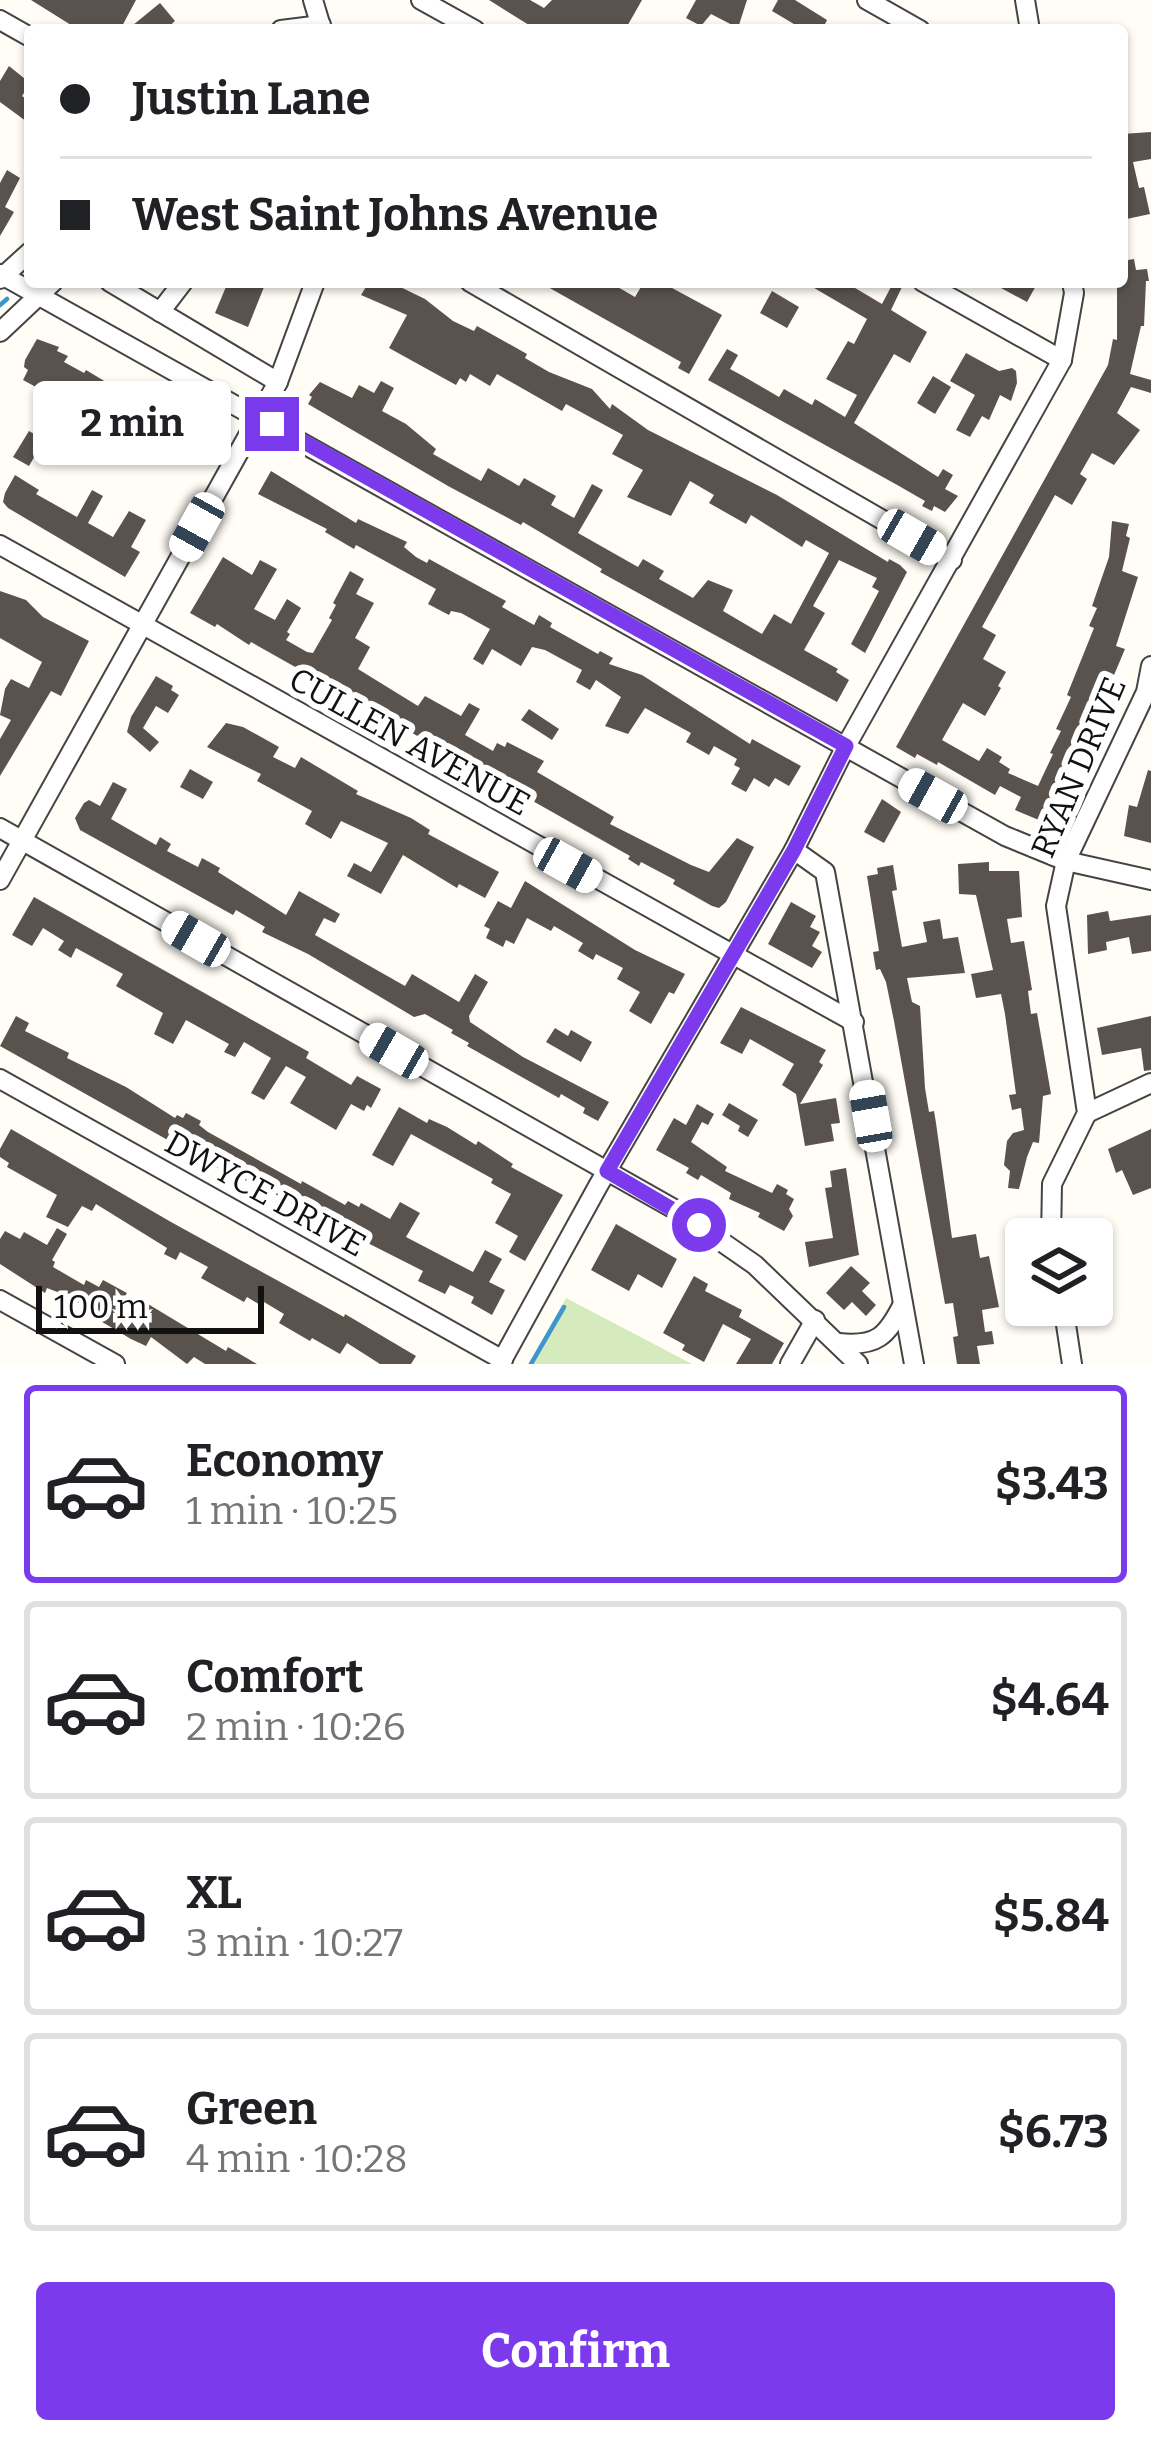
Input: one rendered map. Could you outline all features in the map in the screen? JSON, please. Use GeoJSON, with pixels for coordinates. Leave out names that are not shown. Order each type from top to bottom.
{"type":"FeatureCollection","features":[{"type":"Feature","properties":{"kind":"street"},"geometry":{"type":"LineString","coordinates":[[421,0],[464,24]]}},
{"type":"Feature","properties":{"kind":"street"},"geometry":{"type":"LineString","coordinates":[[867,0],[909,24]]}},
{"type":"Feature","properties":{"kind":"street"},"geometry":{"type":"LineString","coordinates":[[120,288],[278,382]]}},
{"type":"Feature","properties":{"kind":"street"},"geometry":{"type":"LineString","coordinates":[[160,312],[179,288]]}},
{"type":"Feature","properties":{"kind":"street"},"geometry":{"type":"LineString","coordinates":[[0,880],[278,382],[314,288]]}},
{"type":"Feature","properties":{"kind":"street"},"geometry":{"type":"LineString","coordinates":[[480,288],[952,560]]}},
{"type":"Feature","properties":{"kind":"street"},"geometry":{"type":"LineString","coordinates":[[934,288],[1062,360]]}},
{"type":"Feature","properties":{"kind":"street"},"geometry":{"type":"LineString","coordinates":[[501,1362],[794,850],[846,746],[1062,360],[1073,288]]}},
{"type":"Feature","properties":{"kind":"street"},"geometry":{"type":"LineString","coordinates":[[0,332],[47,289],[259,417],[1005,836],[1066,861],[1151,880]]}},
{"type":"Feature","properties":{"kind":"street","name":"CULLEN AVENUE"},"geometry":{"type":"LineString","coordinates":[[0,544],[854,1022]]}},
{"type":"Feature","properties":{"kind":"street","name":"RYAN DRIVE"},"geometry":{"type":"LineString","coordinates":[[1087,1113],[1056,906],[1066,861],[1146,692],[1151,666]]}},
{"type":"Feature","properties":{"kind":"street"},"geometry":{"type":"LineString","coordinates":[[0,828],[723,1240],[858,1364]]}},
{"type":"Feature","properties":{"kind":"street"},"geometry":{"type":"LineString","coordinates":[[794,850],[825,872],[914,1364]]}},
{"type":"Feature","properties":{"kind":"street","name":"DWYCE DRIVE"},"geometry":{"type":"LineString","coordinates":[[0,1079],[501,1362]]}},
{"type":"Feature","properties":{"kind":"street"},"geometry":{"type":"LineString","coordinates":[[1049,1218],[1052,1184],[1087,1113],[1151,1083]]}},
{"type":"Feature","properties":{"kind":"street"},"geometry":{"type":"LineString","coordinates":[[0,1300],[115,1364]]}},
{"type":"Feature","properties":{"kind":"street"},"geometry":{"type":"LineString","coordinates":[[838,1342],[860,1344],[878,1339],[890,1331],[903,1304]]}},
{"type":"Feature","properties":{"kind":"street"},"geometry":{"type":"LineString","coordinates":[[790,1364],[815,1320]]}},
{"type":"Feature","properties":{"kind":"street"},"geometry":{"type":"LineString","coordinates":[[1066,1326],[1072,1364]]}},
{"type":"Feature","properties":{"kind":"green space"},"geometry":{"type":"Polygon","coordinates":[[[566,1298],[692,1364],[529,1364],[566,1298]]]}},
{"type":"Feature","properties":{"kind":"building"},"geometry":{"type":"Polygon","coordinates":[[[31,0],[136,0],[123,24],[69,24],[31,0]]]}},
{"type":"Feature","properties":{"kind":"building"},"geometry":{"type":"Polygon","coordinates":[[[489,0],[530,0],[544,8],[552,0],[642,0],[628,24],[527,24],[489,0]]]}},
{"type":"Feature","properties":{"kind":"building"},"geometry":{"type":"Polygon","coordinates":[[[696,0],[747,0],[739,24],[711,14],[703,24],[686,18],[696,0]]]}},
{"type":"Feature","properties":{"kind":"building"},"geometry":{"type":"Polygon","coordinates":[[[778,0],[795,0],[827,20],[825,24],[794,24],[772,11],[778,0]]]}},
{"type":"Feature","properties":{"kind":"building"},"geometry":{"type":"Polygon","coordinates":[[[160,3],[175,21],[172,24],[134,24],[160,3]]]}},
{"type":"Feature","properties":{"kind":"building"},"geometry":{"type":"Polygon","coordinates":[[[9,66],[24,78],[24,120],[0,102],[0,81],[9,66]]]}},
{"type":"Feature","properties":{"kind":"building"},"geometry":{"type":"Polygon","coordinates":[[[1151,132],[1151,159],[1133,162],[1150,214],[1128,219],[1128,134],[1151,132]]]}},
{"type":"Feature","properties":{"kind":"building"},"geometry":{"type":"Polygon","coordinates":[[[7,170],[20,178],[5,207],[14,212],[0,236],[0,183],[7,170]]]}},
{"type":"Feature","properties":{"kind":"building"},"geometry":{"type":"Polygon","coordinates":[[[1134,259],[1136,270],[1147,269],[1149,281],[1144,326],[1130,374],[1151,380],[1151,393],[1131,387],[1117,413],[1140,430],[1114,465],[1092,453],[1080,474],[1087,479],[1072,505],[1055,495],[982,627],[996,635],[983,659],[1006,672],[1001,688],[985,716],[963,703],[942,740],[979,761],[987,748],[1002,757],[999,762],[1010,769],[1008,773],[1038,786],[1094,628],[1089,626],[1097,608],[1092,606],[1109,557],[1112,521],[1129,524],[1122,571],[1138,577],[1116,646],[1125,649],[1114,675],[1110,674],[1100,695],[1095,692],[1085,714],[1099,720],[1075,764],[1071,762],[1056,793],[1061,796],[1046,823],[1015,810],[1021,797],[1000,786],[995,795],[938,762],[917,754],[915,758],[896,747],[1108,365],[1113,339],[1117,340],[1117,288],[1128,288],[1128,260],[1134,259]]]}},
{"type":"Feature","properties":{"kind":"building"},"geometry":{"type":"Polygon","coordinates":[[[225,288],[264,288],[248,327],[215,313],[225,288]]]}},
{"type":"Feature","properties":{"kind":"building"},"geometry":{"type":"Polygon","coordinates":[[[365,288],[402,288],[425,299],[453,321],[474,331],[477,326],[549,372],[592,389],[610,409],[612,404],[648,430],[777,495],[900,565],[907,572],[865,653],[851,644],[879,591],[872,587],[877,578],[839,560],[813,606],[825,613],[804,650],[849,680],[837,702],[308,404],[320,382],[352,398],[359,385],[374,393],[381,381],[394,388],[382,411],[436,449],[433,454],[481,481],[488,468],[519,486],[524,478],[556,496],[551,505],[574,518],[592,484],[603,490],[578,533],[638,567],[643,559],[664,571],[659,579],[693,598],[708,580],[733,590],[723,611],[762,634],[774,614],[791,624],[829,553],[806,540],[802,547],[751,515],[746,524],[709,503],[714,495],[690,481],[671,516],[627,497],[643,470],[612,454],[623,435],[566,404],[562,411],[497,374],[490,386],[470,374],[466,382],[460,378],[456,385],[389,348],[407,315],[361,295],[365,288]]]}},
{"type":"Feature","properties":{"kind":"building"},"geometry":{"type":"Polygon","coordinates":[[[550,288],[619,288],[635,297],[640,288],[672,288],[722,315],[689,374],[678,368],[681,362],[550,288]]]}},
{"type":"Feature","properties":{"kind":"building"},"geometry":{"type":"Polygon","coordinates":[[[814,288],[855,288],[882,304],[890,288],[902,288],[891,310],[927,332],[910,363],[894,354],[854,423],[938,477],[943,469],[953,475],[945,489],[958,496],[945,512],[922,506],[925,501],[708,380],[727,349],[738,355],[730,369],[779,397],[784,389],[812,405],[815,399],[845,417],[857,395],[826,379],[867,319],[814,288]]]}},
{"type":"Feature","properties":{"kind":"building"},"geometry":{"type":"Polygon","coordinates":[[[1001,288],[1035,288],[1027,302],[1001,288]]]}},
{"type":"Feature","properties":{"kind":"building"},"geometry":{"type":"Polygon","coordinates":[[[772,291],[799,307],[787,328],[760,313],[772,291]]]}},
{"type":"Feature","properties":{"kind":"building"},"geometry":{"type":"Polygon","coordinates":[[[37,339],[59,347],[57,351],[68,356],[64,362],[84,373],[192,420],[189,427],[208,437],[196,460],[161,443],[153,457],[142,451],[146,444],[126,432],[132,421],[75,390],[71,397],[51,386],[47,393],[23,380],[28,370],[25,360],[37,339]]]}},
{"type":"Feature","properties":{"kind":"building"},"geometry":{"type":"Polygon","coordinates":[[[966,353],[999,371],[1012,368],[1017,383],[1011,401],[1000,395],[989,420],[982,416],[970,437],[956,430],[975,395],[950,381],[966,353]]]}},
{"type":"Feature","properties":{"kind":"building"},"geometry":{"type":"Polygon","coordinates":[[[933,376],[951,387],[935,414],[917,403],[933,376]]]}},
{"type":"Feature","properties":{"kind":"building"},"geometry":{"type":"Polygon","coordinates":[[[29,431],[44,440],[29,466],[13,457],[29,431]]]}},
{"type":"Feature","properties":{"kind":"building"},"geometry":{"type":"Polygon","coordinates":[[[271,471],[356,523],[358,519],[407,542],[404,547],[416,557],[427,563],[429,559],[506,601],[502,607],[534,625],[539,615],[552,623],[550,627],[613,658],[609,664],[642,675],[750,744],[752,739],[801,766],[789,786],[775,778],[769,787],[754,778],[746,792],[731,784],[740,768],[734,765],[737,759],[714,746],[709,755],[686,742],[691,733],[645,708],[628,734],[605,726],[621,697],[596,680],[590,690],[576,682],[582,670],[545,650],[532,647],[521,666],[492,649],[483,665],[473,659],[490,629],[461,613],[451,611],[449,615],[428,604],[436,589],[258,494],[271,471]]]}},
{"type":"Feature","properties":{"kind":"building"},"geometry":{"type":"Polygon","coordinates":[[[15,475],[39,490],[36,494],[77,517],[92,490],[103,496],[88,523],[113,537],[129,511],[146,520],[131,547],[140,552],[125,577],[8,508],[3,502],[15,475]]]}},
{"type":"Feature","properties":{"kind":"building"},"geometry":{"type":"Polygon","coordinates":[[[223,557],[252,575],[260,560],[277,569],[254,609],[275,620],[287,599],[301,608],[286,640],[313,653],[332,620],[333,603],[350,571],[364,579],[356,594],[374,603],[355,638],[370,647],[358,669],[418,706],[425,696],[461,716],[469,703],[480,709],[465,735],[493,751],[497,743],[505,747],[507,742],[544,761],[537,772],[614,817],[610,824],[691,865],[709,872],[737,838],[754,847],[726,902],[719,908],[712,906],[673,884],[675,880],[641,862],[639,866],[630,856],[251,642],[190,613],[223,557]]]}},
{"type":"Feature","properties":{"kind":"building"},"geometry":{"type":"Polygon","coordinates":[[[0,591],[26,600],[43,617],[89,641],[61,696],[51,691],[0,776],[0,739],[11,720],[0,715],[5,689],[11,679],[29,688],[42,662],[0,638],[0,591]]]}},
{"type":"Feature","properties":{"kind":"building"},"geometry":{"type":"Polygon","coordinates":[[[156,676],[179,695],[168,713],[156,706],[143,728],[159,742],[150,752],[127,732],[156,676]]]}},
{"type":"Feature","properties":{"kind":"building"},"geometry":{"type":"Polygon","coordinates":[[[529,709],[559,729],[552,740],[521,720],[529,709]]]}},
{"type":"Feature","properties":{"kind":"building"},"geometry":{"type":"Polygon","coordinates":[[[226,723],[279,747],[273,757],[295,768],[301,757],[358,791],[356,794],[411,818],[430,830],[428,834],[499,872],[485,898],[459,884],[457,888],[403,855],[381,894],[347,876],[354,863],[371,872],[388,843],[341,821],[331,839],[305,824],[312,811],[257,781],[261,774],[207,747],[226,723]]]}},
{"type":"Feature","properties":{"kind":"building"},"geometry":{"type":"Polygon","coordinates":[[[190,769],[213,782],[203,799],[180,787],[190,769]]]}},
{"type":"Feature","properties":{"kind":"building"},"geometry":{"type":"Polygon","coordinates":[[[1148,770],[1151,843],[1124,836],[1129,805],[1137,807],[1148,770]]]}},
{"type":"Feature","properties":{"kind":"building"},"geometry":{"type":"Polygon","coordinates":[[[113,782],[127,789],[111,819],[156,845],[160,837],[171,844],[167,851],[198,867],[202,858],[286,915],[299,891],[340,914],[335,923],[324,918],[315,935],[405,986],[412,974],[459,1002],[475,974],[488,982],[470,1022],[523,1057],[609,1102],[598,1121],[561,1094],[559,1098],[467,1046],[453,1030],[425,1014],[414,1017],[262,932],[265,927],[236,910],[233,915],[80,830],[75,818],[84,803],[89,800],[100,806],[113,782]]]}},
{"type":"Feature","properties":{"kind":"building"},"geometry":{"type":"Polygon","coordinates":[[[882,799],[901,812],[884,843],[864,832],[882,799]]]}},
{"type":"Feature","properties":{"kind":"building"},"geometry":{"type":"Polygon","coordinates":[[[989,862],[989,871],[1019,871],[1022,917],[1007,919],[1011,943],[1024,941],[1031,1014],[1037,1013],[1051,1094],[1043,1096],[1039,1143],[1033,1142],[1019,1189],[1008,1188],[1010,1171],[1004,1165],[1007,1141],[1024,1130],[1021,1108],[1012,1110],[1009,1095],[1016,1094],[1001,994],[976,998],[971,974],[993,970],[976,895],[959,894],[958,864],[989,862]]]}},
{"type":"Feature","properties":{"kind":"building"},"geometry":{"type":"Polygon","coordinates":[[[893,865],[897,890],[892,891],[902,947],[927,942],[923,922],[940,919],[943,939],[958,937],[965,973],[907,978],[912,1002],[920,1006],[925,1088],[929,1112],[934,1111],[952,1238],[976,1234],[980,1258],[989,1256],[999,1307],[982,1310],[985,1332],[992,1331],[994,1344],[977,1346],[980,1364],[957,1364],[953,1303],[945,1304],[886,982],[880,969],[876,970],[873,952],[879,951],[867,876],[893,865]]]}},
{"type":"Feature","properties":{"kind":"building"},"geometry":{"type":"Polygon","coordinates":[[[525,881],[635,950],[685,974],[651,1024],[629,1011],[640,992],[617,979],[623,968],[578,951],[583,943],[554,926],[551,931],[527,918],[514,944],[506,940],[503,947],[486,938],[490,929],[484,926],[498,901],[511,908],[525,881]]]}},
{"type":"Feature","properties":{"kind":"building"},"geometry":{"type":"Polygon","coordinates":[[[34,897],[309,1052],[306,1058],[351,1085],[357,1076],[381,1089],[371,1108],[367,1105],[364,1111],[351,1104],[336,1130],[290,1103],[306,1077],[286,1066],[264,1100],[251,1093],[271,1058],[244,1042],[235,1057],[224,1052],[229,1044],[186,1020],[173,1044],[154,1034],[163,1013],[116,986],[123,974],[76,948],[71,958],[58,950],[64,941],[43,928],[32,946],[12,935],[34,897]]]}},
{"type":"Feature","properties":{"kind":"building"},"geometry":{"type":"Polygon","coordinates":[[[791,902],[816,916],[810,927],[820,932],[812,946],[822,952],[812,968],[768,944],[791,902]]]}},
{"type":"Feature","properties":{"kind":"building"},"geometry":{"type":"Polygon","coordinates":[[[1108,911],[1110,921],[1151,915],[1151,951],[1132,954],[1129,937],[1106,942],[1107,950],[1088,954],[1087,915],[1108,911]]]}},
{"type":"Feature","properties":{"kind":"building"},"geometry":{"type":"Polygon","coordinates":[[[741,1007],[826,1050],[819,1062],[823,1065],[800,1104],[836,1098],[840,1123],[831,1124],[834,1141],[805,1146],[796,1094],[782,1085],[794,1064],[750,1039],[742,1054],[720,1043],[741,1007]]]}},
{"type":"Feature","properties":{"kind":"building"},"geometry":{"type":"Polygon","coordinates":[[[16,1016],[29,1023],[25,1031],[69,1053],[67,1058],[175,1118],[186,1113],[201,1121],[199,1125],[208,1132],[301,1184],[345,1205],[348,1201],[359,1207],[361,1203],[390,1219],[400,1202],[420,1213],[406,1237],[473,1272],[485,1250],[502,1259],[489,1282],[505,1290],[492,1315],[471,1303],[474,1297],[450,1285],[445,1294],[418,1281],[423,1271],[346,1232],[349,1226],[326,1213],[322,1221],[223,1171],[0,1046],[16,1016]]]}},
{"type":"Feature","properties":{"kind":"building"},"geometry":{"type":"Polygon","coordinates":[[[1151,1016],[1151,1070],[1144,1071],[1141,1048],[1102,1055],[1097,1028],[1151,1016]]]}},
{"type":"Feature","properties":{"kind":"building"},"geometry":{"type":"Polygon","coordinates":[[[555,1028],[568,1036],[571,1030],[592,1042],[581,1062],[546,1042],[555,1028]]]}},
{"type":"Feature","properties":{"kind":"building"},"geometry":{"type":"Polygon","coordinates":[[[729,1103],[758,1120],[748,1137],[722,1115],[729,1103]]]}},
{"type":"Feature","properties":{"kind":"building"},"geometry":{"type":"Polygon","coordinates":[[[697,1104],[714,1114],[708,1125],[702,1122],[691,1142],[727,1167],[725,1171],[772,1193],[777,1184],[788,1190],[786,1194],[794,1199],[789,1209],[793,1216],[784,1231],[729,1199],[731,1193],[701,1175],[698,1180],[686,1173],[689,1168],[656,1150],[674,1118],[686,1125],[697,1104]]]}},
{"type":"Feature","properties":{"kind":"building"},"geometry":{"type":"Polygon","coordinates":[[[399,1107],[476,1145],[478,1141],[511,1167],[563,1195],[525,1261],[509,1252],[518,1236],[495,1223],[511,1194],[491,1183],[493,1179],[411,1134],[393,1166],[372,1155],[399,1107]]]}},
{"type":"Feature","properties":{"kind":"building"},"geometry":{"type":"Polygon","coordinates":[[[11,1129],[416,1356],[411,1364],[380,1364],[347,1343],[340,1354],[310,1341],[279,1323],[284,1314],[264,1302],[262,1306],[247,1297],[244,1302],[201,1278],[208,1267],[180,1252],[176,1260],[164,1254],[167,1248],[96,1204],[92,1211],[82,1206],[68,1227],[46,1217],[57,1195],[7,1167],[9,1163],[0,1157],[11,1129]]]}},
{"type":"Feature","properties":{"kind":"building"},"geometry":{"type":"Polygon","coordinates":[[[1151,1129],[1151,1188],[1133,1195],[1122,1170],[1116,1173],[1108,1149],[1151,1129]]]}},
{"type":"Feature","properties":{"kind":"building"},"geometry":{"type":"Polygon","coordinates":[[[846,1168],[859,1255],[809,1267],[805,1242],[833,1238],[825,1188],[832,1187],[830,1171],[846,1168]]]}},
{"type":"Feature","properties":{"kind":"building"},"geometry":{"type":"Polygon","coordinates":[[[616,1224],[677,1259],[662,1288],[638,1274],[629,1291],[591,1270],[616,1224]]]}},
{"type":"Feature","properties":{"kind":"building"},"geometry":{"type":"Polygon","coordinates":[[[57,1228],[67,1234],[52,1260],[53,1267],[84,1285],[86,1280],[99,1287],[103,1280],[127,1293],[120,1304],[141,1316],[148,1304],[257,1364],[205,1364],[194,1357],[187,1364],[151,1337],[146,1346],[131,1339],[97,1319],[100,1315],[65,1295],[47,1288],[45,1293],[0,1264],[0,1239],[5,1231],[20,1239],[24,1232],[47,1245],[57,1228]]]}},
{"type":"Feature","properties":{"kind":"building"},"geometry":{"type":"Polygon","coordinates":[[[851,1266],[870,1283],[862,1291],[876,1305],[866,1316],[852,1302],[844,1310],[826,1293],[851,1266]]]}},
{"type":"Feature","properties":{"kind":"building"},"geometry":{"type":"Polygon","coordinates":[[[694,1276],[708,1284],[705,1291],[742,1310],[739,1317],[784,1343],[772,1364],[736,1364],[751,1339],[723,1324],[704,1362],[663,1333],[694,1276]]]}},
{"type":"Feature","properties":{"kind":"waterway"},"geometry":{"type":"LineString","coordinates":[[0,305],[7,299]]}},
{"type":"Feature","properties":{"kind":"waterway"},"geometry":{"type":"LineString","coordinates":[[531,1364],[564,1307]]}},
{"type":"Feature","properties":{"kind":"route"},"geometry":{"type":"LineString","coordinates":[[272,424],[846,746],[794,850],[607,1171],[699,1225]]}}]}
